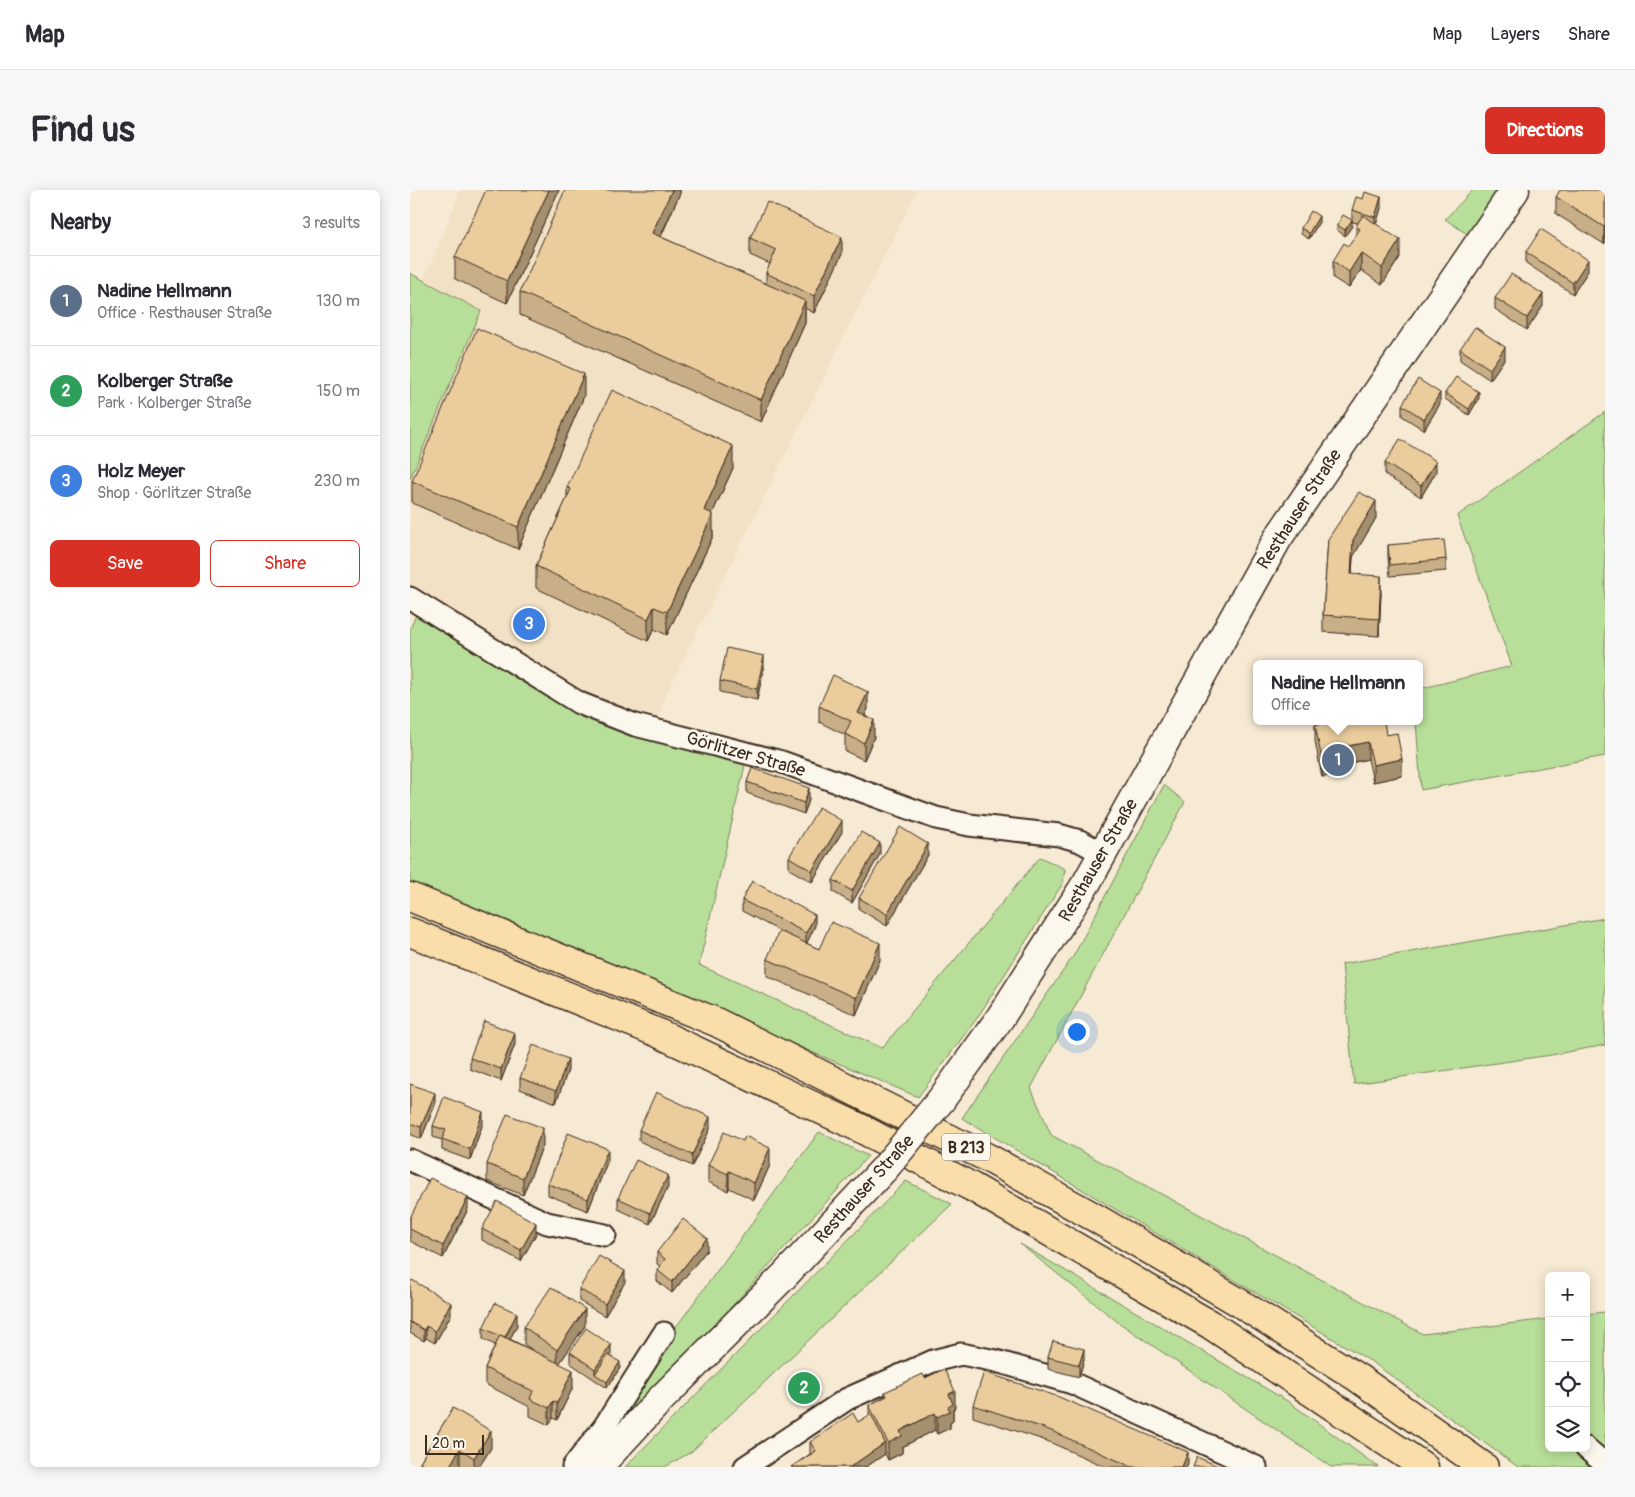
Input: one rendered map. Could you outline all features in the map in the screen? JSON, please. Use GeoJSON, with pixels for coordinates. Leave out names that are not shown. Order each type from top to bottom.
{"type":"FeatureCollection","features":[{"type":"Feature","properties":{"kind":"highway","name":"B 213"},"geometry":{"type":"LineString","coordinates":[[410,897],[716,1022],[990,1159],[1094,1217],[1243,1305],[1358,1378],[1484,1467]]}},
{"type":"Feature","properties":{"kind":"highway","name":"B 213"},"geometry":{"type":"LineString","coordinates":[[410,932],[656,1032],[858,1127],[945,1173],[1211,1325],[1424,1467]]}},
{"type":"Feature","properties":{"kind":"street","name":"Resthauser Straße"},"geometry":{"type":"LineString","coordinates":[[598,1467],[658,1402],[783,1277],[885,1168],[941,1100],[1000,1018],[1104,854],[1278,538],[1515,190]]}},
{"type":"Feature","properties":{"kind":"street","name":"Görlitzer Straße"},"geometry":{"type":"LineString","coordinates":[[410,598],[579,703],[635,725],[782,762],[936,818],[968,825],[1058,835],[1080,841],[1104,854]]}},
{"type":"Feature","properties":{"kind":"street"},"geometry":{"type":"LineString","coordinates":[[410,1160],[547,1223],[605,1236]]}},
{"type":"Feature","properties":{"kind":"street"},"geometry":{"type":"LineString","coordinates":[[573,1467],[604,1427],[664,1333]]}},
{"type":"Feature","properties":{"kind":"street"},"geometry":{"type":"LineString","coordinates":[[745,1467],[847,1399],[932,1361],[961,1354],[996,1361],[1072,1383],[1256,1467]]}},
{"type":"Feature","properties":{"kind":"street"},"geometry":{"type":"LineString","coordinates":[[1590,1451],[1605,1464]]}},
{"type":"Feature","properties":{"kind":"shaded area"},"geometry":{"type":"Polygon","coordinates":[[[461,190],[917,190],[665,696],[658,718],[587,697],[410,591],[410,479],[480,311],[424,280],[461,190]]]}},
{"type":"Feature","properties":{"kind":"green space"},"geometry":{"type":"Polygon","coordinates":[[[1473,190],[1504,190],[1470,236],[1445,219],[1473,190]]]}},
{"type":"Feature","properties":{"kind":"green space"},"geometry":{"type":"Polygon","coordinates":[[[410,273],[481,311],[410,479],[410,273]]]}},
{"type":"Feature","properties":{"kind":"green space"},"geometry":{"type":"Polygon","coordinates":[[[1605,412],[1605,756],[1421,790],[1416,725],[1423,725],[1423,688],[1512,666],[1457,516],[1605,412]]]}},
{"type":"Feature","properties":{"kind":"green space"},"geometry":{"type":"Polygon","coordinates":[[[416,615],[577,712],[746,761],[699,965],[882,1048],[1040,857],[1065,869],[1063,883],[977,1018],[918,1097],[720,1013],[410,887],[410,629],[416,615]]]}},
{"type":"Feature","properties":{"kind":"green space"},"geometry":{"type":"Polygon","coordinates":[[[1164,785],[1185,802],[1031,1088],[1051,1135],[1423,1334],[1545,1319],[1545,1452],[1590,1452],[1590,1314],[1605,1312],[1605,1467],[1518,1467],[1372,1362],[962,1118],[1074,955],[1164,785]]]}},
{"type":"Feature","properties":{"kind":"green space"},"geometry":{"type":"Polygon","coordinates":[[[1605,918],[1605,1045],[1551,1055],[1354,1084],[1342,964],[1605,918]]]}},
{"type":"Feature","properties":{"kind":"green space"},"geometry":{"type":"Polygon","coordinates":[[[819,1132],[868,1156],[593,1460],[651,1361],[819,1132]]]}},
{"type":"Feature","properties":{"kind":"green space"},"geometry":{"type":"Polygon","coordinates":[[[906,1181],[952,1204],[691,1452],[665,1467],[625,1467],[906,1181]]]}},
{"type":"Feature","properties":{"kind":"green space"},"geometry":{"type":"Polygon","coordinates":[[[1020,1244],[1289,1402],[1378,1467],[1331,1467],[1118,1322],[1020,1244]]]}},
{"type":"Feature","properties":{"kind":"building"},"geometry":{"type":"Polygon","coordinates":[[[486,190],[549,190],[507,281],[455,257],[486,190]]]}},
{"type":"Feature","properties":{"kind":"building"},"geometry":{"type":"Polygon","coordinates":[[[565,190],[672,190],[652,233],[805,301],[761,400],[520,292],[565,190]]]}},
{"type":"Feature","properties":{"kind":"building"},"geometry":{"type":"Polygon","coordinates":[[[1560,190],[1604,190],[1605,226],[1556,197],[1560,190]]]}},
{"type":"Feature","properties":{"kind":"building"},"geometry":{"type":"Polygon","coordinates":[[[1365,192],[1381,197],[1375,217],[1352,210],[1356,197],[1363,199],[1365,192]]]}},
{"type":"Feature","properties":{"kind":"building"},"geometry":{"type":"Polygon","coordinates":[[[767,202],[842,237],[814,296],[766,273],[776,250],[750,238],[767,202]]]}},
{"type":"Feature","properties":{"kind":"building"},"geometry":{"type":"Polygon","coordinates":[[[1311,211],[1319,216],[1309,233],[1301,228],[1311,211]]]}},
{"type":"Feature","properties":{"kind":"building"},"geometry":{"type":"Polygon","coordinates":[[[1343,215],[1352,220],[1345,230],[1337,225],[1343,215]]]}},
{"type":"Feature","properties":{"kind":"building"},"geometry":{"type":"Polygon","coordinates":[[[1363,215],[1400,240],[1382,268],[1361,253],[1349,272],[1333,261],[1344,243],[1348,246],[1360,229],[1356,226],[1363,215]]]}},
{"type":"Feature","properties":{"kind":"building"},"geometry":{"type":"Polygon","coordinates":[[[1541,229],[1588,260],[1573,283],[1526,252],[1541,229]]]}},
{"type":"Feature","properties":{"kind":"building"},"geometry":{"type":"Polygon","coordinates":[[[1511,274],[1543,294],[1527,318],[1495,298],[1511,274]]]}},
{"type":"Feature","properties":{"kind":"building"},"geometry":{"type":"Polygon","coordinates":[[[1475,327],[1505,347],[1490,369],[1460,349],[1475,327]]]}},
{"type":"Feature","properties":{"kind":"building"},"geometry":{"type":"Polygon","coordinates":[[[477,328],[584,374],[518,527],[412,481],[477,328]]]}},
{"type":"Feature","properties":{"kind":"building"},"geometry":{"type":"Polygon","coordinates":[[[1456,377],[1479,392],[1469,409],[1445,393],[1456,377]]]}},
{"type":"Feature","properties":{"kind":"building"},"geometry":{"type":"Polygon","coordinates":[[[1418,379],[1440,393],[1424,419],[1402,405],[1418,379]]]}},
{"type":"Feature","properties":{"kind":"building"},"geometry":{"type":"Polygon","coordinates":[[[612,390],[733,446],[704,510],[713,514],[667,612],[654,607],[648,619],[536,566],[571,489],[567,487],[612,390]]]}},
{"type":"Feature","properties":{"kind":"building"},"geometry":{"type":"Polygon","coordinates":[[[1400,439],[1436,461],[1421,486],[1385,463],[1400,439]]]}},
{"type":"Feature","properties":{"kind":"building"},"geometry":{"type":"Polygon","coordinates":[[[1359,492],[1376,501],[1353,540],[1351,574],[1381,576],[1379,619],[1323,615],[1328,539],[1359,492]]]}},
{"type":"Feature","properties":{"kind":"building"},"geometry":{"type":"Polygon","coordinates":[[[1444,540],[1446,559],[1390,565],[1388,545],[1444,540]]]}},
{"type":"Feature","properties":{"kind":"building"},"geometry":{"type":"Polygon","coordinates":[[[727,648],[764,656],[757,689],[720,681],[727,648]]]}},
{"type":"Feature","properties":{"kind":"building"},"geometry":{"type":"Polygon","coordinates":[[[833,675],[868,692],[858,713],[874,720],[864,743],[845,734],[851,721],[819,706],[833,675]]]}},
{"type":"Feature","properties":{"kind":"building"},"geometry":{"type":"Polygon","coordinates":[[[1315,725],[1385,725],[1386,735],[1397,733],[1402,759],[1373,765],[1368,742],[1348,746],[1350,754],[1322,760],[1315,725]]]}},
{"type":"Feature","properties":{"kind":"building"},"geometry":{"type":"Polygon","coordinates":[[[752,768],[809,788],[804,803],[747,782],[752,768]]]}},
{"type":"Feature","properties":{"kind":"building"},"geometry":{"type":"Polygon","coordinates":[[[819,807],[842,821],[812,871],[789,857],[819,807]]]}},
{"type":"Feature","properties":{"kind":"building"},"geometry":{"type":"Polygon","coordinates":[[[900,827],[928,844],[887,914],[859,898],[900,827]]]}},
{"type":"Feature","properties":{"kind":"building"},"geometry":{"type":"Polygon","coordinates":[[[861,832],[880,843],[852,891],[833,880],[861,832]]]}},
{"type":"Feature","properties":{"kind":"building"},"geometry":{"type":"Polygon","coordinates":[[[752,881],[815,915],[806,933],[742,900],[752,881]]]}},
{"type":"Feature","properties":{"kind":"building"},"geometry":{"type":"Polygon","coordinates":[[[831,922],[880,943],[856,998],[767,959],[779,931],[819,949],[831,922]]]}},
{"type":"Feature","properties":{"kind":"building"},"geometry":{"type":"Polygon","coordinates":[[[484,1021],[515,1033],[501,1069],[470,1058],[484,1021]]]}},
{"type":"Feature","properties":{"kind":"building"},"geometry":{"type":"Polygon","coordinates":[[[533,1045],[568,1059],[556,1091],[520,1078],[533,1045]]]}},
{"type":"Feature","properties":{"kind":"building"},"geometry":{"type":"Polygon","coordinates":[[[410,1084],[435,1093],[421,1127],[410,1123],[410,1084]]]}},
{"type":"Feature","properties":{"kind":"building"},"geometry":{"type":"Polygon","coordinates":[[[656,1092],[710,1117],[692,1155],[639,1130],[656,1092]]]}},
{"type":"Feature","properties":{"kind":"building"},"geometry":{"type":"Polygon","coordinates":[[[444,1097],[483,1112],[470,1149],[442,1139],[446,1130],[433,1126],[444,1097]]]}},
{"type":"Feature","properties":{"kind":"building"},"geometry":{"type":"Polygon","coordinates":[[[507,1114],[543,1128],[523,1178],[487,1164],[507,1114]]]}},
{"type":"Feature","properties":{"kind":"building"},"geometry":{"type":"Polygon","coordinates":[[[724,1132],[743,1141],[745,1136],[770,1148],[754,1183],[729,1171],[728,1174],[708,1165],[724,1132]]]}},
{"type":"Feature","properties":{"kind":"building"},"geometry":{"type":"Polygon","coordinates":[[[568,1133],[608,1149],[588,1199],[548,1184],[568,1133]]]}},
{"type":"Feature","properties":{"kind":"building"},"geometry":{"type":"Polygon","coordinates":[[[636,1160],[668,1175],[650,1213],[618,1198],[636,1160]]]}},
{"type":"Feature","properties":{"kind":"building"},"geometry":{"type":"Polygon","coordinates":[[[430,1178],[468,1197],[443,1246],[410,1229],[410,1218],[430,1178]]]}},
{"type":"Feature","properties":{"kind":"building"},"geometry":{"type":"Polygon","coordinates":[[[497,1201],[536,1223],[521,1250],[482,1229],[497,1201]]]}},
{"type":"Feature","properties":{"kind":"building"},"geometry":{"type":"Polygon","coordinates":[[[683,1219],[707,1238],[672,1282],[657,1270],[665,1259],[657,1252],[683,1219]]]}},
{"type":"Feature","properties":{"kind":"building"},"geometry":{"type":"Polygon","coordinates":[[[599,1256],[625,1271],[605,1304],[579,1289],[599,1256]]]}},
{"type":"Feature","properties":{"kind":"building"},"geometry":{"type":"Polygon","coordinates":[[[412,1280],[451,1303],[435,1331],[426,1326],[424,1330],[410,1322],[410,1283],[412,1280]]]}},
{"type":"Feature","properties":{"kind":"building"},"geometry":{"type":"Polygon","coordinates":[[[551,1287],[585,1309],[557,1350],[524,1327],[551,1287]]]}},
{"type":"Feature","properties":{"kind":"building"},"geometry":{"type":"Polygon","coordinates":[[[495,1303],[517,1313],[505,1337],[483,1328],[495,1303]]]}},
{"type":"Feature","properties":{"kind":"building"},"geometry":{"type":"Polygon","coordinates":[[[586,1328],[611,1345],[595,1369],[570,1352],[586,1328]]]}},
{"type":"Feature","properties":{"kind":"building"},"geometry":{"type":"Polygon","coordinates":[[[500,1335],[573,1370],[557,1403],[553,1401],[549,1408],[530,1399],[533,1391],[485,1368],[500,1335]]]}},
{"type":"Feature","properties":{"kind":"building"},"geometry":{"type":"Polygon","coordinates":[[[1053,1341],[1084,1349],[1079,1365],[1048,1357],[1053,1341]]]}},
{"type":"Feature","properties":{"kind":"building"},"geometry":{"type":"Polygon","coordinates":[[[608,1355],[620,1362],[607,1382],[595,1374],[608,1355]]]}},
{"type":"Feature","properties":{"kind":"building"},"geometry":{"type":"Polygon","coordinates":[[[944,1369],[955,1391],[949,1394],[953,1404],[948,1407],[950,1411],[937,1417],[935,1413],[900,1431],[902,1436],[888,1443],[869,1405],[887,1396],[885,1392],[914,1378],[923,1374],[925,1378],[944,1369]]]}},
{"type":"Feature","properties":{"kind":"building"},"geometry":{"type":"Polygon","coordinates":[[[984,1372],[1059,1397],[1188,1452],[1182,1467],[1132,1467],[1047,1429],[973,1405],[984,1372]]]}},
{"type":"Feature","properties":{"kind":"building"},"geometry":{"type":"Polygon","coordinates":[[[453,1408],[491,1431],[474,1458],[460,1449],[449,1467],[428,1467],[420,1462],[453,1408]]]}},
{"type":"Feature","properties":{"kind":"building"},"geometry":{"type":"Polygon","coordinates":[[[853,1413],[858,1422],[871,1414],[885,1443],[850,1467],[791,1467],[816,1451],[810,1442],[853,1413]]]}},
{"type":"Feature","properties":{"kind":"building"},"geometry":{"type":"Polygon","coordinates":[[[1197,1457],[1220,1467],[1193,1467],[1197,1457]]]}},
{"type":"Feature","properties":{"kind":"place","name":"Holz Meyer"},"geometry":{"type":"Point","coordinates":[529,624]}},
{"type":"Feature","properties":{"kind":"place","name":"Nadine Hellmann"},"geometry":{"type":"Point","coordinates":[1338,760]}},
{"type":"Feature","properties":{"kind":"place","name":"Kolberger Straße"},"geometry":{"type":"Point","coordinates":[804,1388]}}]}
